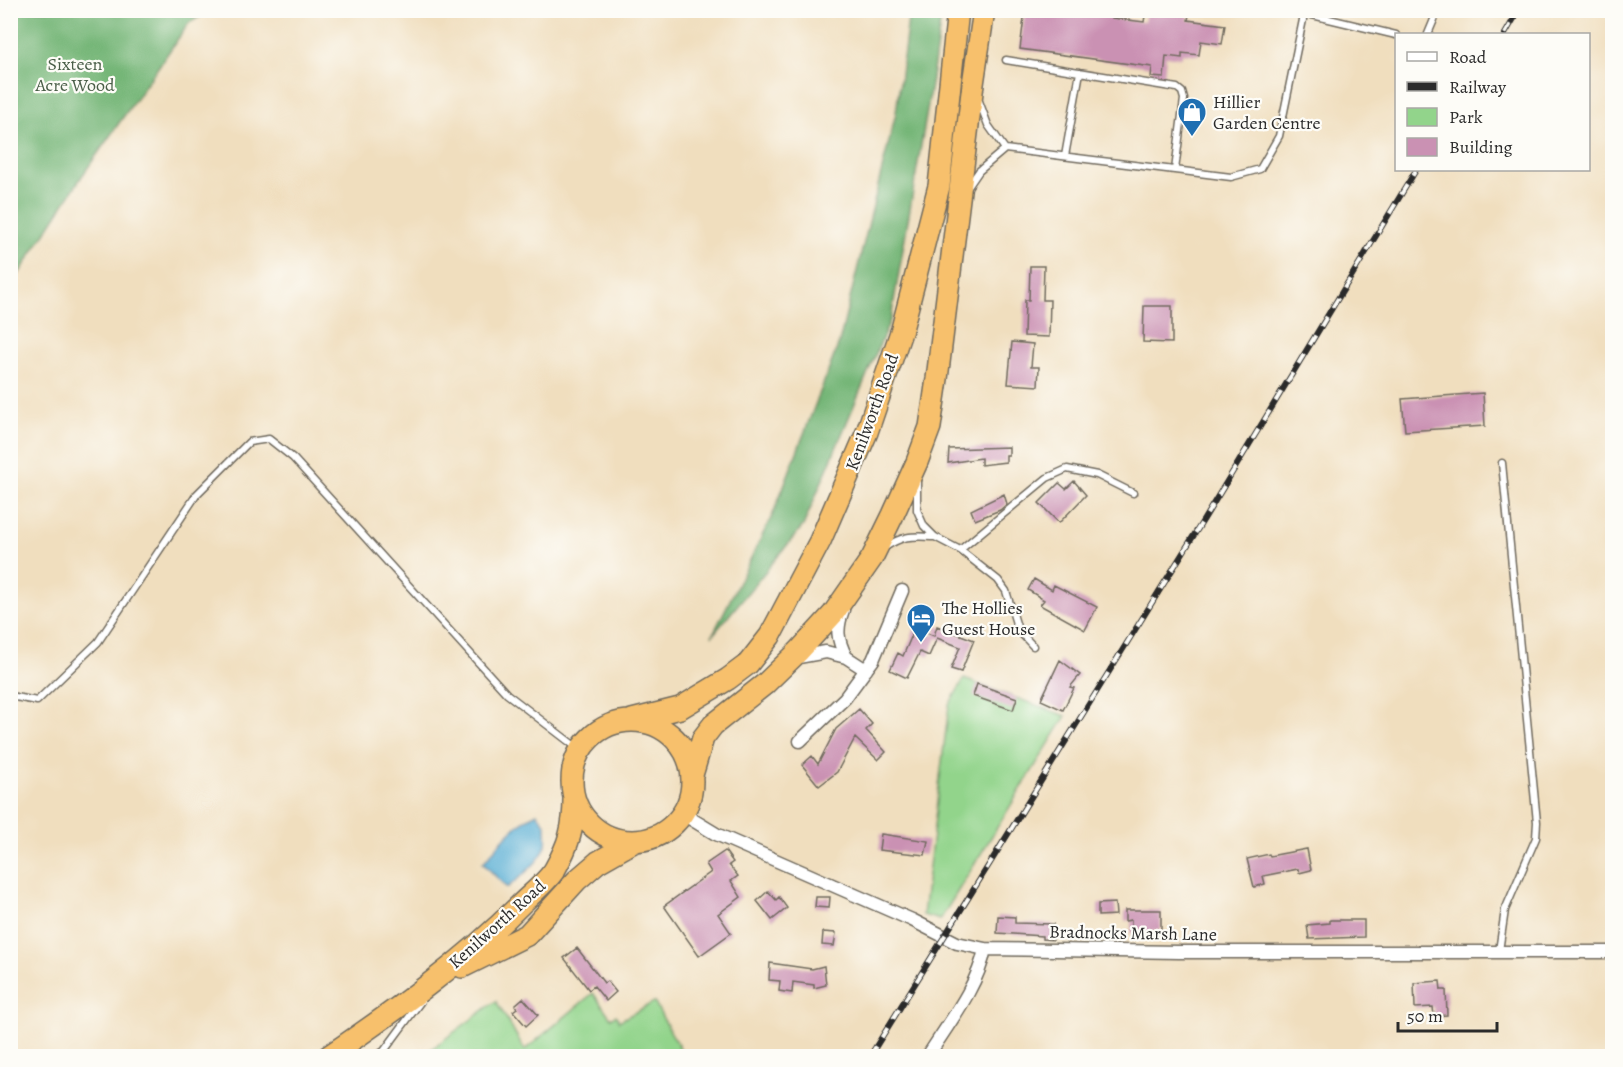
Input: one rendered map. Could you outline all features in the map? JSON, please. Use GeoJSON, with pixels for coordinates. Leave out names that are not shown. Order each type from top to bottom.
{"type":"FeatureCollection","features":[{"type":"Feature","properties":{"kind":"highway","name":"Kenilworth Road"},"geometry":{"type":"LineString","coordinates":[[632,720],[680,708],[748,664],[770,636],[820,541],[867,432],[902,329],[939,186],[958,10]]}},
{"type":"Feature","properties":{"kind":"highway"},"geometry":{"type":"LineString","coordinates":[[692,775],[686,754],[673,736],[654,724],[632,720],[611,724],[593,734],[580,750],[573,766],[574,799],[584,817],[598,831],[615,839],[635,841],[654,837],[670,828],[682,814],[690,795],[692,775],[703,738],[713,725],[765,684],[792,658],[833,614],[872,558],[917,462],[930,428],[984,10]]}},
{"type":"Feature","properties":{"kind":"highway","name":"Kenilworth Road"},"geometry":{"type":"LineString","coordinates":[[329,1056],[437,979],[509,916],[554,872],[568,843],[574,822],[574,799]]}},
{"type":"Feature","properties":{"kind":"highway","name":"Kenilworth Road"},"geometry":{"type":"LineString","coordinates":[[437,979],[527,935],[577,880],[598,862],[635,841]]}},
{"type":"Feature","properties":{"kind":"street"},"geometry":{"type":"LineString","coordinates":[[846,657],[840,646],[837,625],[849,590]]}},
{"type":"Feature","properties":{"kind":"street"},"geometry":{"type":"LineString","coordinates":[[800,741],[845,698],[873,660],[902,591]]}},
{"type":"Feature","properties":{"kind":"street"},"geometry":{"type":"LineString","coordinates":[[792,658],[826,652],[846,657],[866,670]]}},
{"type":"Feature","properties":{"kind":"street","name":"Bradnocks Marsh Lane"},"geometry":{"type":"LineString","coordinates":[[682,814],[716,834],[912,920],[957,943],[985,949],[1191,952],[1612,952]]}},
{"type":"Feature","properties":{"kind":"street"},"geometry":{"type":"LineString","coordinates":[[928,1056],[973,985],[982,964],[985,949]]}},
{"type":"Feature","properties":{"kind":"lane"},"geometry":{"type":"LineString","coordinates":[[1428,33],[1438,10]]}},
{"type":"Feature","properties":{"kind":"lane"},"geometry":{"type":"LineString","coordinates":[[973,84],[988,125],[1005,148],[1231,177],[1260,169],[1278,136],[1304,12],[1395,35]]}},
{"type":"Feature","properties":{"kind":"lane"},"geometry":{"type":"LineString","coordinates":[[1006,60],[1177,88],[1182,92],[1184,99],[1175,170]]}},
{"type":"Feature","properties":{"kind":"lane"},"geometry":{"type":"LineString","coordinates":[[1065,156],[1080,72]]}},
{"type":"Feature","properties":{"kind":"lane"},"geometry":{"type":"LineString","coordinates":[[959,200],[980,171],[1005,148]]}},
{"type":"Feature","properties":{"kind":"lane"},"geometry":{"type":"LineString","coordinates":[[10,696],[37,701],[98,642],[197,494],[249,442],[269,439],[294,458],[507,693],[580,750]]}},
{"type":"Feature","properties":{"kind":"lane"},"geometry":{"type":"LineString","coordinates":[[917,462],[917,510],[924,526],[935,537],[960,550],[998,580],[1006,591],[1018,630],[1033,646]]}},
{"type":"Feature","properties":{"kind":"lane"},"geometry":{"type":"LineString","coordinates":[[1499,952],[1505,910],[1536,838],[1537,822],[1502,463]]}},
{"type":"Feature","properties":{"kind":"lane"},"geometry":{"type":"LineString","coordinates":[[960,550],[1047,478],[1067,470],[1097,475],[1133,493]]}},
{"type":"Feature","properties":{"kind":"lane"},"geometry":{"type":"LineString","coordinates":[[872,558],[896,540],[911,536],[935,537]]}},
{"type":"Feature","properties":{"kind":"lane","name":"Kenilworth Road"},"geometry":{"type":"LineString","coordinates":[[376,1056],[384,1051],[437,979]]}},
{"type":"Feature","properties":{"kind":"green space","name":"Sixteen Acre Wood"},"geometry":{"type":"Polygon","coordinates":[[[11,10],[210,11],[189,23],[82,176],[11,286],[11,10]]]}},
{"type":"Feature","properties":{"kind":"green space"},"geometry":{"type":"Polygon","coordinates":[[[909,11],[942,11],[891,318],[803,526],[712,636],[773,514],[839,343],[896,113],[909,11]]]}},
{"type":"Feature","properties":{"kind":"green space"},"geometry":{"type":"Polygon","coordinates":[[[964,679],[1066,716],[940,920],[923,915],[949,705],[964,679]]]}},
{"type":"Feature","properties":{"kind":"green space"},"geometry":{"type":"Polygon","coordinates":[[[593,993],[611,1018],[616,1015],[619,1021],[654,1002],[684,1056],[422,1056],[496,1001],[525,1050],[593,993]]]}},
{"type":"Feature","properties":{"kind":"water"},"geometry":{"type":"Polygon","coordinates":[[[537,813],[546,825],[546,845],[535,863],[507,888],[483,863],[514,829],[537,813]]]}},
{"type":"Feature","properties":{"kind":"building"},"geometry":{"type":"Polygon","coordinates":[[[1025,10],[1112,10],[1112,18],[1144,22],[1146,10],[1190,10],[1188,20],[1225,25],[1222,44],[1201,41],[1199,55],[1182,53],[1182,58],[1166,56],[1164,78],[1151,77],[1152,67],[1020,49],[1025,10]]]}},
{"type":"Feature","properties":{"kind":"building"},"geometry":{"type":"Polygon","coordinates":[[[1030,266],[1044,266],[1043,300],[1050,300],[1049,337],[1024,336],[1025,300],[1029,300],[1030,266]]]}},
{"type":"Feature","properties":{"kind":"building"},"geometry":{"type":"Polygon","coordinates":[[[1144,306],[1172,306],[1172,343],[1143,342],[1144,306]]]}},
{"type":"Feature","properties":{"kind":"building"},"geometry":{"type":"Polygon","coordinates":[[[1012,342],[1033,344],[1031,367],[1039,367],[1038,386],[1008,384],[1012,342]]]}},
{"type":"Feature","properties":{"kind":"building"},"geometry":{"type":"Polygon","coordinates":[[[1483,393],[1485,426],[1405,431],[1402,399],[1483,393]]]}},
{"type":"Feature","properties":{"kind":"building"},"geometry":{"type":"Polygon","coordinates":[[[1009,447],[1006,462],[981,465],[981,458],[948,463],[949,449],[1009,447]]]}},
{"type":"Feature","properties":{"kind":"building"},"geometry":{"type":"Polygon","coordinates":[[[1074,481],[1086,495],[1059,523],[1039,503],[1059,483],[1066,489],[1074,481]]]}},
{"type":"Feature","properties":{"kind":"building"},"geometry":{"type":"Polygon","coordinates":[[[1004,494],[1007,504],[1000,510],[975,520],[971,510],[1004,494]]]}},
{"type":"Feature","properties":{"kind":"building"},"geometry":{"type":"Polygon","coordinates":[[[1034,579],[1052,590],[1054,585],[1097,607],[1085,630],[1040,605],[1044,600],[1028,590],[1034,579]]]}},
{"type":"Feature","properties":{"kind":"building"},"geometry":{"type":"Polygon","coordinates":[[[937,626],[974,640],[961,672],[951,669],[960,647],[937,638],[929,656],[920,652],[907,678],[890,670],[898,653],[903,656],[915,628],[934,636],[937,626]]]}},
{"type":"Feature","properties":{"kind":"building"},"geometry":{"type":"Polygon","coordinates":[[[1060,660],[1080,675],[1070,687],[1074,688],[1063,710],[1041,700],[1060,660]]]}},
{"type":"Feature","properties":{"kind":"building"},"geometry":{"type":"Polygon","coordinates":[[[977,684],[1017,698],[1013,710],[973,696],[977,684]]]}},
{"type":"Feature","properties":{"kind":"building"},"geometry":{"type":"Polygon","coordinates":[[[859,709],[872,724],[866,730],[886,752],[878,760],[855,738],[837,772],[819,786],[802,765],[812,756],[818,764],[836,729],[859,709]]]}},
{"type":"Feature","properties":{"kind":"building"},"geometry":{"type":"Polygon","coordinates":[[[881,834],[928,841],[925,855],[879,850],[881,834]]]}},
{"type":"Feature","properties":{"kind":"building"},"geometry":{"type":"Polygon","coordinates":[[[1307,849],[1311,870],[1299,873],[1298,869],[1263,876],[1265,884],[1254,887],[1247,859],[1307,849]]]}},
{"type":"Feature","properties":{"kind":"building"},"geometry":{"type":"Polygon","coordinates":[[[725,851],[733,862],[729,865],[738,876],[731,881],[741,897],[718,914],[731,933],[699,956],[664,906],[711,872],[706,864],[725,851]]]}},
{"type":"Feature","properties":{"kind":"building"},"geometry":{"type":"Polygon","coordinates":[[[768,891],[776,900],[779,897],[787,908],[772,920],[757,901],[768,891]]]}},
{"type":"Feature","properties":{"kind":"building"},"geometry":{"type":"Polygon","coordinates":[[[816,897],[830,897],[829,908],[815,907],[816,897]]]}},
{"type":"Feature","properties":{"kind":"building"},"geometry":{"type":"Polygon","coordinates":[[[1115,903],[1116,915],[1098,916],[1098,904],[1115,903]]]}},
{"type":"Feature","properties":{"kind":"building"},"geometry":{"type":"Polygon","coordinates":[[[1125,910],[1161,910],[1161,930],[1153,930],[1153,934],[1131,934],[1131,920],[1125,921],[1125,910]]]}},
{"type":"Feature","properties":{"kind":"building"},"geometry":{"type":"Polygon","coordinates":[[[998,916],[1015,917],[1015,923],[1053,924],[1053,940],[1042,939],[1042,936],[997,933],[998,916]]]}},
{"type":"Feature","properties":{"kind":"building"},"geometry":{"type":"Polygon","coordinates":[[[1330,920],[1364,920],[1364,937],[1309,939],[1307,925],[1330,923],[1330,920]]]}},
{"type":"Feature","properties":{"kind":"building"},"geometry":{"type":"Polygon","coordinates":[[[823,932],[836,933],[834,946],[822,945],[823,932]]]}},
{"type":"Feature","properties":{"kind":"building"},"geometry":{"type":"Polygon","coordinates":[[[577,948],[604,983],[607,981],[616,992],[606,1001],[594,986],[589,990],[564,958],[577,948]]]}},
{"type":"Feature","properties":{"kind":"building"},"geometry":{"type":"Polygon","coordinates":[[[770,963],[812,969],[824,966],[826,985],[814,988],[814,985],[793,982],[792,993],[779,991],[780,981],[769,980],[770,963]]]}},
{"type":"Feature","properties":{"kind":"building"},"geometry":{"type":"Polygon","coordinates":[[[1440,981],[1441,990],[1446,990],[1447,1015],[1434,1016],[1433,1007],[1415,1008],[1414,983],[1440,981]]]}},
{"type":"Feature","properties":{"kind":"building"},"geometry":{"type":"Polygon","coordinates":[[[523,998],[538,1015],[526,1026],[513,1011],[517,1008],[515,1005],[523,998]]]}},
{"type":"Feature","properties":{"kind":"railway"},"geometry":{"type":"LineString","coordinates":[[1506,33],[1519,10]]}},
{"type":"Feature","properties":{"kind":"railway"},"geometry":{"type":"LineString","coordinates":[[870,1056],[1204,519],[1415,171]]}},
{"type":"Feature","properties":{"kind":"place","name":"Hillier Garden Centre"},"geometry":{"type":"Point","coordinates":[1192,138]}},
{"type":"Feature","properties":{"kind":"place","name":"The Hollies Guest House"},"geometry":{"type":"Point","coordinates":[921,644]}}]}
